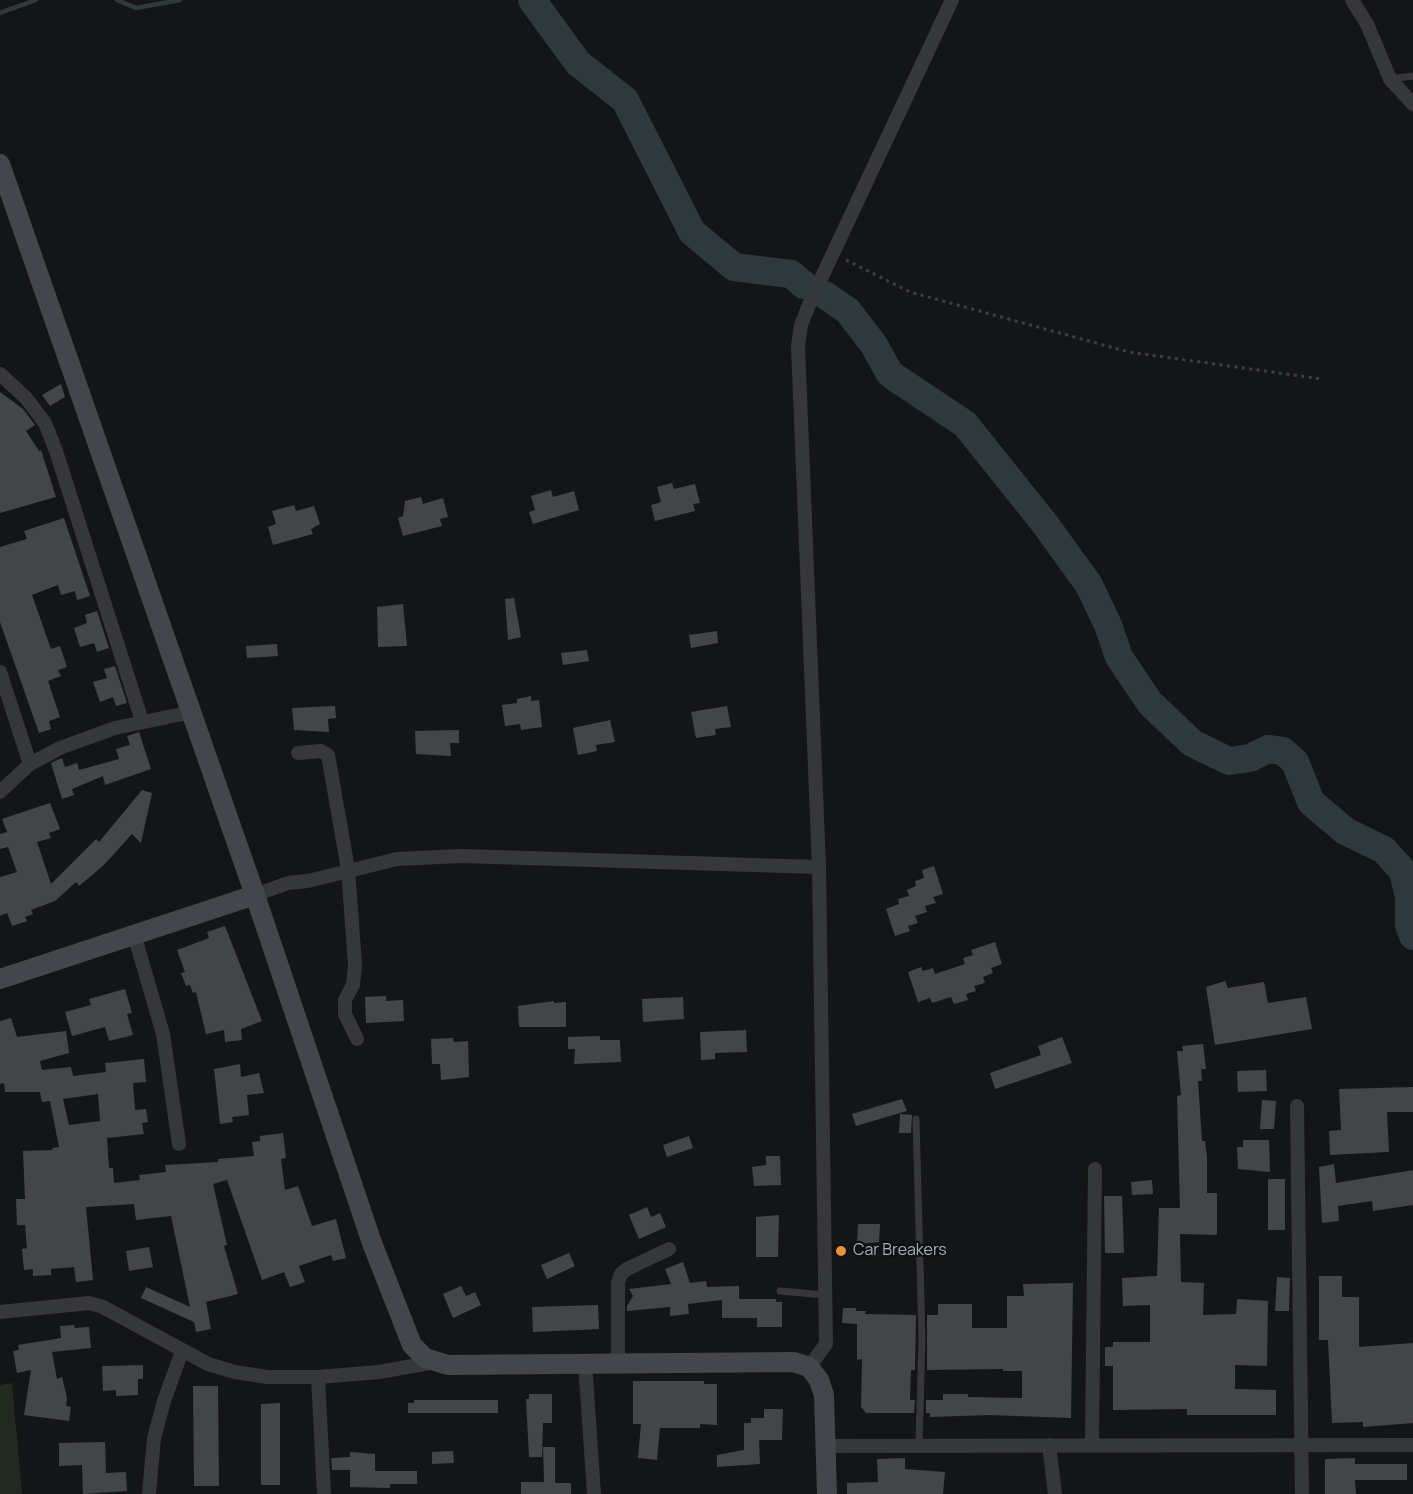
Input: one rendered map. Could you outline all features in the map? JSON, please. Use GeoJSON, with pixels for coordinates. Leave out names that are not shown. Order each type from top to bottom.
{"type":"FeatureCollection","features":[{"type":"Feature","properties":{"kind":"street"},"geometry":{"type":"LineString","coordinates":[[809,1367],[826,1344],[819,867],[798,346],[804,317],[952,0]]}},
{"type":"Feature","properties":{"kind":"street"},"geometry":{"type":"LineString","coordinates":[[1352,0],[1367,24],[1390,79],[1413,104]]}},
{"type":"Feature","properties":{"kind":"street"},"geometry":{"type":"LineString","coordinates":[[0,164],[192,712],[404,1332],[418,1352],[435,1362]]}},
{"type":"Feature","properties":{"kind":"street"},"geometry":{"type":"LineString","coordinates":[[0,374],[26,398],[45,423],[142,721]]}},
{"type":"Feature","properties":{"kind":"street"},"geometry":{"type":"LineString","coordinates":[[0,672],[30,764]]}},
{"type":"Feature","properties":{"kind":"street"},"geometry":{"type":"LineString","coordinates":[[0,792],[30,764],[60,748],[142,721],[192,712]]}},
{"type":"Feature","properties":{"kind":"street"},"geometry":{"type":"LineString","coordinates":[[298,753],[321,752],[328,755],[348,869],[355,965],[353,985],[345,1000],[345,1014],[357,1039]]}},
{"type":"Feature","properties":{"kind":"street"},"geometry":{"type":"LineString","coordinates":[[0,979],[288,883],[308,881],[348,869],[397,859],[460,856],[819,867]]}},
{"type":"Feature","properties":{"kind":"street"},"geometry":{"type":"LineString","coordinates":[[134,934],[163,1034],[179,1144]]}},
{"type":"Feature","properties":{"kind":"street"},"geometry":{"type":"LineString","coordinates":[[1297,1106],[1302,1494]]}},
{"type":"Feature","properties":{"kind":"street"},"geometry":{"type":"LineString","coordinates":[[1092,1444],[1095,1169]]}},
{"type":"Feature","properties":{"kind":"street"},"geometry":{"type":"LineString","coordinates":[[618,1363],[618,1282],[621,1274],[669,1249]]}},
{"type":"Feature","properties":{"kind":"street"},"geometry":{"type":"LineString","coordinates":[[0,1312],[89,1303],[103,1307],[208,1364],[267,1377],[318,1377],[379,1372],[435,1362],[462,1365],[795,1362],[809,1367],[819,1380],[824,1395],[827,1494]]}},
{"type":"Feature","properties":{"kind":"street"},"geometry":{"type":"LineString","coordinates":[[149,1494],[154,1438],[164,1401],[182,1351]]}},
{"type":"Feature","properties":{"kind":"street"},"geometry":{"type":"LineString","coordinates":[[585,1363],[594,1494]]}},
{"type":"Feature","properties":{"kind":"street"},"geometry":{"type":"LineString","coordinates":[[318,1377],[324,1494]]}},
{"type":"Feature","properties":{"kind":"street"},"geometry":{"type":"LineString","coordinates":[[827,1446],[1303,1443],[1413,1445]]}},
{"type":"Feature","properties":{"kind":"street"},"geometry":{"type":"LineString","coordinates":[[1049,1445],[1055,1494]]}},
{"type":"Feature","properties":{"kind":"lane"},"geometry":{"type":"LineString","coordinates":[[1390,79],[1413,76]]}},
{"type":"Feature","properties":{"kind":"lane"},"geometry":{"type":"LineString","coordinates":[[916,1119],[922,1338],[919,1446]]}},
{"type":"Feature","properties":{"kind":"lane"},"geometry":{"type":"LineString","coordinates":[[780,1291],[825,1295]]}},
{"type":"Feature","properties":{"kind":"path"},"geometry":{"type":"LineString","coordinates":[[834,253],[910,292],[1129,352],[1322,379]]}},
{"type":"Feature","properties":{"kind":"shaded area"},"geometry":{"type":"Polygon","coordinates":[[[12,1383],[22,1494],[0,1494],[0,1385],[12,1383]]]}},
{"type":"Feature","properties":{"kind":"building"},"geometry":{"type":"Polygon","coordinates":[[[61,384],[65,397],[50,406],[42,395],[61,384]]]}},
{"type":"Feature","properties":{"kind":"building"},"geometry":{"type":"Polygon","coordinates":[[[0,392],[23,409],[35,425],[26,431],[39,451],[41,450],[56,497],[0,513],[0,392]]]}},
{"type":"Feature","properties":{"kind":"building"},"geometry":{"type":"Polygon","coordinates":[[[672,483],[674,489],[695,484],[700,503],[693,504],[695,511],[655,521],[651,505],[661,502],[657,487],[672,483]]]}},
{"type":"Feature","properties":{"kind":"building"},"geometry":{"type":"Polygon","coordinates":[[[551,490],[553,497],[574,491],[579,510],[533,524],[529,512],[535,510],[531,496],[551,490]]]}},
{"type":"Feature","properties":{"kind":"building"},"geometry":{"type":"Polygon","coordinates":[[[421,497],[423,504],[443,498],[448,517],[440,519],[442,526],[403,536],[398,518],[403,516],[405,501],[421,497]]]}},
{"type":"Feature","properties":{"kind":"building"},"geometry":{"type":"Polygon","coordinates":[[[294,505],[296,511],[314,506],[320,524],[311,529],[313,534],[273,545],[268,527],[276,524],[272,511],[294,505]]]}},
{"type":"Feature","properties":{"kind":"building"},"geometry":{"type":"Polygon","coordinates":[[[64,518],[90,596],[77,600],[75,591],[61,595],[58,585],[32,595],[51,649],[60,646],[67,667],[58,670],[61,676],[48,681],[60,717],[49,721],[51,729],[39,733],[0,622],[0,547],[27,539],[24,531],[64,518]]]}},
{"type":"Feature","properties":{"kind":"building"},"geometry":{"type":"Polygon","coordinates":[[[514,598],[521,637],[508,640],[505,599],[514,598]]]}},
{"type":"Feature","properties":{"kind":"building"},"geometry":{"type":"Polygon","coordinates":[[[403,604],[407,646],[378,647],[377,607],[403,604]]]}},
{"type":"Feature","properties":{"kind":"building"},"geometry":{"type":"Polygon","coordinates":[[[97,611],[109,648],[97,652],[94,643],[80,647],[74,628],[87,623],[85,615],[97,611]]]}},
{"type":"Feature","properties":{"kind":"building"},"geometry":{"type":"Polygon","coordinates":[[[717,631],[718,643],[691,648],[689,635],[717,631]]]}},
{"type":"Feature","properties":{"kind":"building"},"geometry":{"type":"Polygon","coordinates":[[[277,644],[278,656],[247,658],[246,646],[277,644]]]}},
{"type":"Feature","properties":{"kind":"building"},"geometry":{"type":"Polygon","coordinates":[[[587,650],[589,661],[563,665],[561,653],[587,650]]]}},
{"type":"Feature","properties":{"kind":"building"},"geometry":{"type":"Polygon","coordinates":[[[115,666],[127,703],[116,706],[113,697],[100,702],[93,682],[107,678],[104,669],[115,666]]]}},
{"type":"Feature","properties":{"kind":"building"},"geometry":{"type":"Polygon","coordinates":[[[531,696],[531,701],[539,700],[542,727],[521,730],[520,724],[505,726],[502,705],[517,703],[517,699],[531,696]]]}},
{"type":"Feature","properties":{"kind":"building"},"geometry":{"type":"Polygon","coordinates":[[[335,706],[336,718],[328,719],[329,732],[294,730],[292,708],[335,706]]]}},
{"type":"Feature","properties":{"kind":"building"},"geometry":{"type":"Polygon","coordinates":[[[727,706],[731,727],[715,729],[716,735],[696,738],[691,712],[727,706]]]}},
{"type":"Feature","properties":{"kind":"building"},"geometry":{"type":"Polygon","coordinates":[[[610,720],[615,742],[596,745],[597,751],[578,755],[573,728],[610,720]]]}},
{"type":"Feature","properties":{"kind":"building"},"geometry":{"type":"Polygon","coordinates":[[[459,730],[459,743],[450,743],[451,756],[416,754],[415,731],[459,730]]]}},
{"type":"Feature","properties":{"kind":"building"},"geometry":{"type":"Polygon","coordinates":[[[139,732],[151,769],[105,785],[103,776],[72,789],[74,795],[62,799],[51,763],[62,758],[65,767],[77,763],[79,770],[119,759],[116,749],[130,745],[127,736],[139,732]]]}},
{"type":"Feature","properties":{"kind":"building"},"geometry":{"type":"Polygon","coordinates":[[[142,790],[152,793],[141,843],[132,834],[104,865],[79,886],[76,882],[55,901],[31,910],[33,914],[25,917],[27,921],[12,926],[7,913],[0,916],[0,877],[17,872],[8,847],[0,849],[0,834],[7,832],[2,819],[50,803],[60,829],[49,833],[51,838],[37,842],[51,884],[96,839],[99,842],[142,790]]]}},
{"type":"Feature","properties":{"kind":"building"},"geometry":{"type":"Polygon","coordinates":[[[934,866],[943,894],[933,897],[936,903],[925,906],[927,912],[915,916],[918,923],[908,926],[910,931],[895,936],[886,909],[899,904],[898,899],[909,896],[907,890],[916,886],[915,881],[924,878],[922,870],[934,866]]]}},
{"type":"Feature","properties":{"kind":"building"},"geometry":{"type":"Polygon","coordinates":[[[225,926],[262,1021],[241,1029],[242,1040],[225,1042],[224,1030],[206,1034],[196,992],[193,993],[190,985],[186,986],[181,973],[185,972],[177,950],[209,938],[207,932],[225,926]]]}},
{"type":"Feature","properties":{"kind":"building"},"geometry":{"type":"Polygon","coordinates":[[[995,942],[1002,964],[991,968],[993,973],[983,977],[985,983],[974,986],[976,991],[966,994],[968,1000],[954,1004],[951,997],[932,1003],[930,998],[918,1002],[908,972],[921,967],[923,971],[933,968],[935,974],[965,964],[963,958],[973,955],[971,950],[995,942]]]}},
{"type":"Feature","properties":{"kind":"building"},"geometry":{"type":"Polygon","coordinates":[[[1225,981],[1228,988],[1264,982],[1268,1003],[1306,997],[1312,1029],[1215,1045],[1206,987],[1225,981]]]}},
{"type":"Feature","properties":{"kind":"building"},"geometry":{"type":"Polygon","coordinates":[[[125,989],[132,1013],[127,1014],[133,1035],[109,1041],[105,1027],[72,1036],[65,1012],[91,1005],[89,999],[125,989]]]}},
{"type":"Feature","properties":{"kind":"building"},"geometry":{"type":"Polygon","coordinates":[[[386,996],[386,1001],[403,1000],[404,1021],[366,1023],[365,997],[386,996]]]}},
{"type":"Feature","properties":{"kind":"building"},"geometry":{"type":"Polygon","coordinates":[[[683,997],[684,1019],[643,1022],[642,999],[683,997]]]}},
{"type":"Feature","properties":{"kind":"building"},"geometry":{"type":"Polygon","coordinates":[[[554,1001],[554,1003],[566,1002],[566,1027],[519,1027],[518,1006],[554,1001]]]}},
{"type":"Feature","properties":{"kind":"building"},"geometry":{"type":"Polygon","coordinates":[[[11,1018],[17,1037],[66,1031],[69,1053],[40,1061],[42,1070],[71,1067],[73,1076],[106,1072],[105,1063],[144,1059],[146,1082],[133,1083],[135,1110],[146,1109],[148,1122],[142,1123],[144,1134],[107,1138],[109,1168],[113,1168],[114,1183],[140,1180],[139,1175],[166,1172],[165,1165],[218,1162],[218,1159],[254,1156],[252,1142],[260,1141],[260,1136],[283,1133],[286,1158],[281,1159],[285,1190],[298,1186],[312,1226],[336,1219],[346,1258],[333,1261],[331,1255],[299,1266],[305,1282],[290,1287],[284,1272],[262,1280],[227,1180],[213,1184],[227,1245],[224,1246],[238,1294],[206,1302],[211,1329],[196,1332],[194,1322],[141,1298],[146,1287],[190,1307],[171,1216],[136,1220],[134,1204],[86,1207],[93,1280],[76,1282],[74,1267],[51,1269],[51,1275],[33,1276],[33,1269],[24,1270],[22,1249],[27,1248],[25,1225],[17,1225],[16,1199],[25,1199],[23,1151],[53,1150],[52,1148],[59,1147],[50,1101],[42,1102],[40,1092],[5,1092],[4,1083],[0,1084],[0,1021],[11,1018]],[[98,1094],[63,1099],[69,1125],[100,1121],[98,1094]]]}},
{"type":"Feature","properties":{"kind":"building"},"geometry":{"type":"Polygon","coordinates":[[[746,1030],[747,1052],[715,1053],[715,1059],[701,1060],[700,1032],[746,1030]]]}},
{"type":"Feature","properties":{"kind":"building"},"geometry":{"type":"Polygon","coordinates":[[[600,1036],[600,1040],[620,1040],[621,1062],[574,1064],[575,1049],[568,1049],[568,1037],[600,1036]]]}},
{"type":"Feature","properties":{"kind":"building"},"geometry":{"type":"Polygon","coordinates":[[[1062,1037],[1072,1063],[995,1089],[990,1073],[1041,1055],[1038,1046],[1062,1037]]]}},
{"type":"Feature","properties":{"kind":"building"},"geometry":{"type":"Polygon","coordinates":[[[453,1038],[454,1042],[468,1041],[469,1077],[441,1080],[440,1064],[432,1064],[431,1039],[453,1038]]]}},
{"type":"Feature","properties":{"kind":"building"},"geometry":{"type":"Polygon","coordinates":[[[1203,1044],[1206,1069],[1201,1069],[1202,1081],[1198,1081],[1202,1141],[1205,1141],[1207,1157],[1207,1193],[1217,1193],[1217,1235],[1180,1234],[1181,1282],[1204,1283],[1203,1315],[1236,1314],[1237,1299],[1268,1301],[1267,1366],[1235,1365],[1235,1389],[1276,1390],[1276,1415],[1187,1415],[1187,1409],[1113,1410],[1113,1366],[1105,1366],[1105,1347],[1113,1347],[1113,1342],[1150,1342],[1150,1305],[1123,1306],[1122,1278],[1157,1276],[1159,1208],[1180,1208],[1177,1096],[1181,1095],[1177,1051],[1183,1051],[1182,1046],[1203,1044]]]}},
{"type":"Feature","properties":{"kind":"building"},"geometry":{"type":"Polygon","coordinates":[[[240,1064],[241,1077],[259,1073],[264,1093],[247,1095],[249,1115],[232,1117],[233,1122],[220,1124],[214,1069],[240,1064]]]}},
{"type":"Feature","properties":{"kind":"building"},"geometry":{"type":"Polygon","coordinates":[[[1266,1070],[1267,1091],[1238,1092],[1237,1071],[1266,1070]]]}},
{"type":"Feature","properties":{"kind":"building"},"geometry":{"type":"Polygon","coordinates":[[[1413,1087],[1413,1112],[1387,1112],[1389,1152],[1330,1155],[1329,1131],[1341,1130],[1339,1089],[1413,1087]]]}},
{"type":"Feature","properties":{"kind":"building"},"geometry":{"type":"Polygon","coordinates":[[[902,1099],[907,1111],[856,1126],[852,1114],[902,1099]]]}},
{"type":"Feature","properties":{"kind":"building"},"geometry":{"type":"Polygon","coordinates":[[[1262,1100],[1276,1101],[1274,1129],[1260,1129],[1262,1100]]]}},
{"type":"Feature","properties":{"kind":"building"},"geometry":{"type":"Polygon","coordinates":[[[900,1114],[912,1115],[911,1133],[899,1133],[900,1114]]]}},
{"type":"Feature","properties":{"kind":"building"},"geometry":{"type":"Polygon","coordinates":[[[689,1136],[693,1148],[667,1157],[663,1145],[689,1136]]]}},
{"type":"Feature","properties":{"kind":"building"},"geometry":{"type":"Polygon","coordinates":[[[1243,1140],[1269,1140],[1270,1172],[1238,1169],[1237,1147],[1243,1147],[1243,1140]]]}},
{"type":"Feature","properties":{"kind":"building"},"geometry":{"type":"Polygon","coordinates":[[[766,1156],[780,1156],[781,1185],[754,1186],[752,1167],[766,1165],[766,1156]]]}},
{"type":"Feature","properties":{"kind":"building"},"geometry":{"type":"Polygon","coordinates":[[[1334,1164],[1336,1183],[1413,1170],[1413,1205],[1373,1211],[1372,1201],[1338,1206],[1339,1221],[1322,1223],[1319,1167],[1334,1164]]]}},
{"type":"Feature","properties":{"kind":"building"},"geometry":{"type":"Polygon","coordinates":[[[1268,1179],[1285,1179],[1285,1230],[1268,1230],[1268,1179]]]}},
{"type":"Feature","properties":{"kind":"building"},"geometry":{"type":"Polygon","coordinates":[[[1152,1180],[1153,1194],[1132,1195],[1131,1182],[1152,1180]]]}},
{"type":"Feature","properties":{"kind":"building"},"geometry":{"type":"Polygon","coordinates":[[[1104,1196],[1122,1196],[1124,1253],[1105,1253],[1104,1196]]]}},
{"type":"Feature","properties":{"kind":"building"},"geometry":{"type":"Polygon","coordinates":[[[647,1207],[651,1217],[660,1213],[666,1227],[639,1239],[629,1215],[647,1207]]]}},
{"type":"Feature","properties":{"kind":"building"},"geometry":{"type":"Polygon","coordinates":[[[779,1215],[778,1257],[756,1257],[756,1217],[779,1215]]]}},
{"type":"Feature","properties":{"kind":"building"},"geometry":{"type":"Polygon","coordinates":[[[858,1224],[880,1224],[879,1242],[860,1244],[857,1241],[858,1224]]]}},
{"type":"Feature","properties":{"kind":"building"},"geometry":{"type":"Polygon","coordinates":[[[149,1247],[153,1267],[129,1271],[126,1251],[149,1247]]]}},
{"type":"Feature","properties":{"kind":"building"},"geometry":{"type":"Polygon","coordinates":[[[569,1253],[575,1266],[547,1279],[541,1265],[569,1253]]]}},
{"type":"Feature","properties":{"kind":"building"},"geometry":{"type":"Polygon","coordinates":[[[683,1262],[690,1283],[706,1281],[707,1287],[739,1286],[739,1299],[776,1299],[776,1302],[782,1302],[782,1327],[757,1327],[757,1318],[722,1318],[722,1300],[688,1304],[689,1314],[670,1316],[670,1307],[627,1311],[627,1306],[633,1296],[629,1289],[671,1284],[665,1269],[683,1262]]]}},
{"type":"Feature","properties":{"kind":"building"},"geometry":{"type":"Polygon","coordinates":[[[1319,1276],[1342,1276],[1342,1297],[1359,1297],[1359,1347],[1413,1343],[1413,1423],[1363,1427],[1363,1422],[1332,1423],[1328,1340],[1319,1340],[1319,1276]]]}},
{"type":"Feature","properties":{"kind":"building"},"geometry":{"type":"Polygon","coordinates":[[[1277,1277],[1290,1278],[1289,1311],[1275,1311],[1277,1277]]]}},
{"type":"Feature","properties":{"kind":"building"},"geometry":{"type":"Polygon","coordinates":[[[1073,1283],[1071,1418],[989,1415],[930,1417],[930,1413],[926,1413],[926,1400],[943,1400],[943,1394],[1022,1398],[1022,1371],[927,1370],[927,1315],[938,1315],[938,1304],[972,1304],[972,1328],[1007,1328],[1007,1296],[1024,1296],[1023,1284],[1073,1283]]]}},
{"type":"Feature","properties":{"kind":"building"},"geometry":{"type":"Polygon","coordinates":[[[461,1286],[466,1296],[475,1292],[481,1305],[453,1318],[443,1294],[461,1286]]]}},
{"type":"Feature","properties":{"kind":"building"},"geometry":{"type":"Polygon","coordinates":[[[598,1305],[599,1329],[533,1332],[532,1307],[598,1305]]]}},
{"type":"Feature","properties":{"kind":"building"},"geometry":{"type":"Polygon","coordinates":[[[843,1308],[856,1308],[856,1311],[866,1311],[865,1314],[916,1315],[915,1370],[911,1370],[910,1400],[915,1400],[914,1413],[866,1413],[861,1407],[862,1359],[857,1360],[857,1324],[842,1323],[843,1308]]]}},
{"type":"Feature","properties":{"kind":"building"},"geometry":{"type":"Polygon","coordinates":[[[74,1325],[75,1328],[89,1327],[91,1348],[52,1352],[57,1379],[62,1377],[67,1398],[66,1406],[71,1407],[69,1421],[24,1415],[31,1370],[17,1373],[13,1351],[19,1350],[18,1345],[61,1338],[60,1326],[74,1325]]]}},
{"type":"Feature","properties":{"kind":"building"},"geometry":{"type":"Polygon","coordinates":[[[143,1365],[143,1379],[138,1379],[138,1395],[116,1396],[116,1390],[103,1391],[102,1366],[143,1365]]]}},
{"type":"Feature","properties":{"kind":"building"},"geometry":{"type":"Polygon","coordinates":[[[633,1381],[704,1381],[704,1384],[717,1384],[717,1425],[700,1424],[700,1428],[660,1428],[657,1460],[638,1458],[641,1424],[633,1424],[633,1381]]]}},
{"type":"Feature","properties":{"kind":"building"},"geometry":{"type":"Polygon","coordinates":[[[193,1386],[218,1386],[219,1486],[194,1486],[193,1386]]]}},
{"type":"Feature","properties":{"kind":"building"},"geometry":{"type":"Polygon","coordinates":[[[529,1394],[552,1394],[552,1423],[543,1423],[542,1457],[529,1457],[526,1399],[529,1399],[529,1394]]]}},
{"type":"Feature","properties":{"kind":"building"},"geometry":{"type":"Polygon","coordinates":[[[414,1400],[498,1400],[498,1413],[408,1413],[408,1403],[414,1403],[414,1400]]]}},
{"type":"Feature","properties":{"kind":"building"},"geometry":{"type":"Polygon","coordinates":[[[280,1403],[280,1485],[261,1485],[261,1404],[280,1403]]]}},
{"type":"Feature","properties":{"kind":"building"},"geometry":{"type":"Polygon","coordinates":[[[764,1409],[783,1409],[782,1440],[759,1440],[760,1464],[717,1467],[717,1455],[744,1450],[744,1423],[751,1423],[751,1418],[764,1418],[764,1409]]]}},
{"type":"Feature","properties":{"kind":"building"},"geometry":{"type":"Polygon","coordinates":[[[105,1442],[106,1473],[126,1472],[127,1491],[83,1494],[82,1465],[59,1466],[59,1443],[105,1442]]]}},
{"type":"Feature","properties":{"kind":"building"},"geometry":{"type":"Polygon","coordinates":[[[543,1447],[555,1447],[555,1483],[571,1483],[571,1494],[521,1494],[521,1482],[544,1482],[543,1447]]]}},
{"type":"Feature","properties":{"kind":"building"},"geometry":{"type":"Polygon","coordinates":[[[453,1451],[454,1463],[432,1464],[432,1452],[453,1451]]]}},
{"type":"Feature","properties":{"kind":"building"},"geometry":{"type":"Polygon","coordinates":[[[350,1452],[375,1454],[375,1471],[417,1471],[417,1484],[390,1484],[390,1488],[350,1487],[350,1470],[332,1470],[331,1458],[350,1457],[350,1452]]]}},
{"type":"Feature","properties":{"kind":"building"},"geometry":{"type":"Polygon","coordinates":[[[905,1458],[905,1469],[945,1472],[943,1494],[847,1494],[847,1483],[878,1482],[877,1459],[905,1458]]]}},
{"type":"Feature","properties":{"kind":"building"},"geometry":{"type":"Polygon","coordinates":[[[1355,1458],[1355,1464],[1407,1464],[1407,1480],[1355,1480],[1356,1494],[1325,1494],[1325,1459],[1355,1458]]]}},
{"type":"Feature","properties":{"kind":"waterway"},"geometry":{"type":"LineString","coordinates":[[0,13],[36,0]]}},
{"type":"Feature","properties":{"kind":"waterway"},"geometry":{"type":"LineString","coordinates":[[117,0],[136,8],[180,0]]}},
{"type":"Feature","properties":{"kind":"waterway"},"geometry":{"type":"LineString","coordinates":[[532,0],[578,63],[625,100],[692,232],[734,267],[791,274],[804,285]]}},
{"type":"Feature","properties":{"kind":"waterway"},"geometry":{"type":"LineString","coordinates":[[825,295],[848,311],[874,345],[890,374],[965,424],[1045,524],[1089,585],[1108,625],[1119,657],[1150,703],[1192,743],[1229,761],[1250,758],[1268,749],[1283,751],[1295,762],[1311,802],[1345,831],[1384,850],[1403,871],[1409,897],[1409,925],[1413,936]]}},
{"type":"Feature","properties":{"kind":"place","name":"Car Breakers"},"geometry":{"type":"Point","coordinates":[841,1251]}}]}
